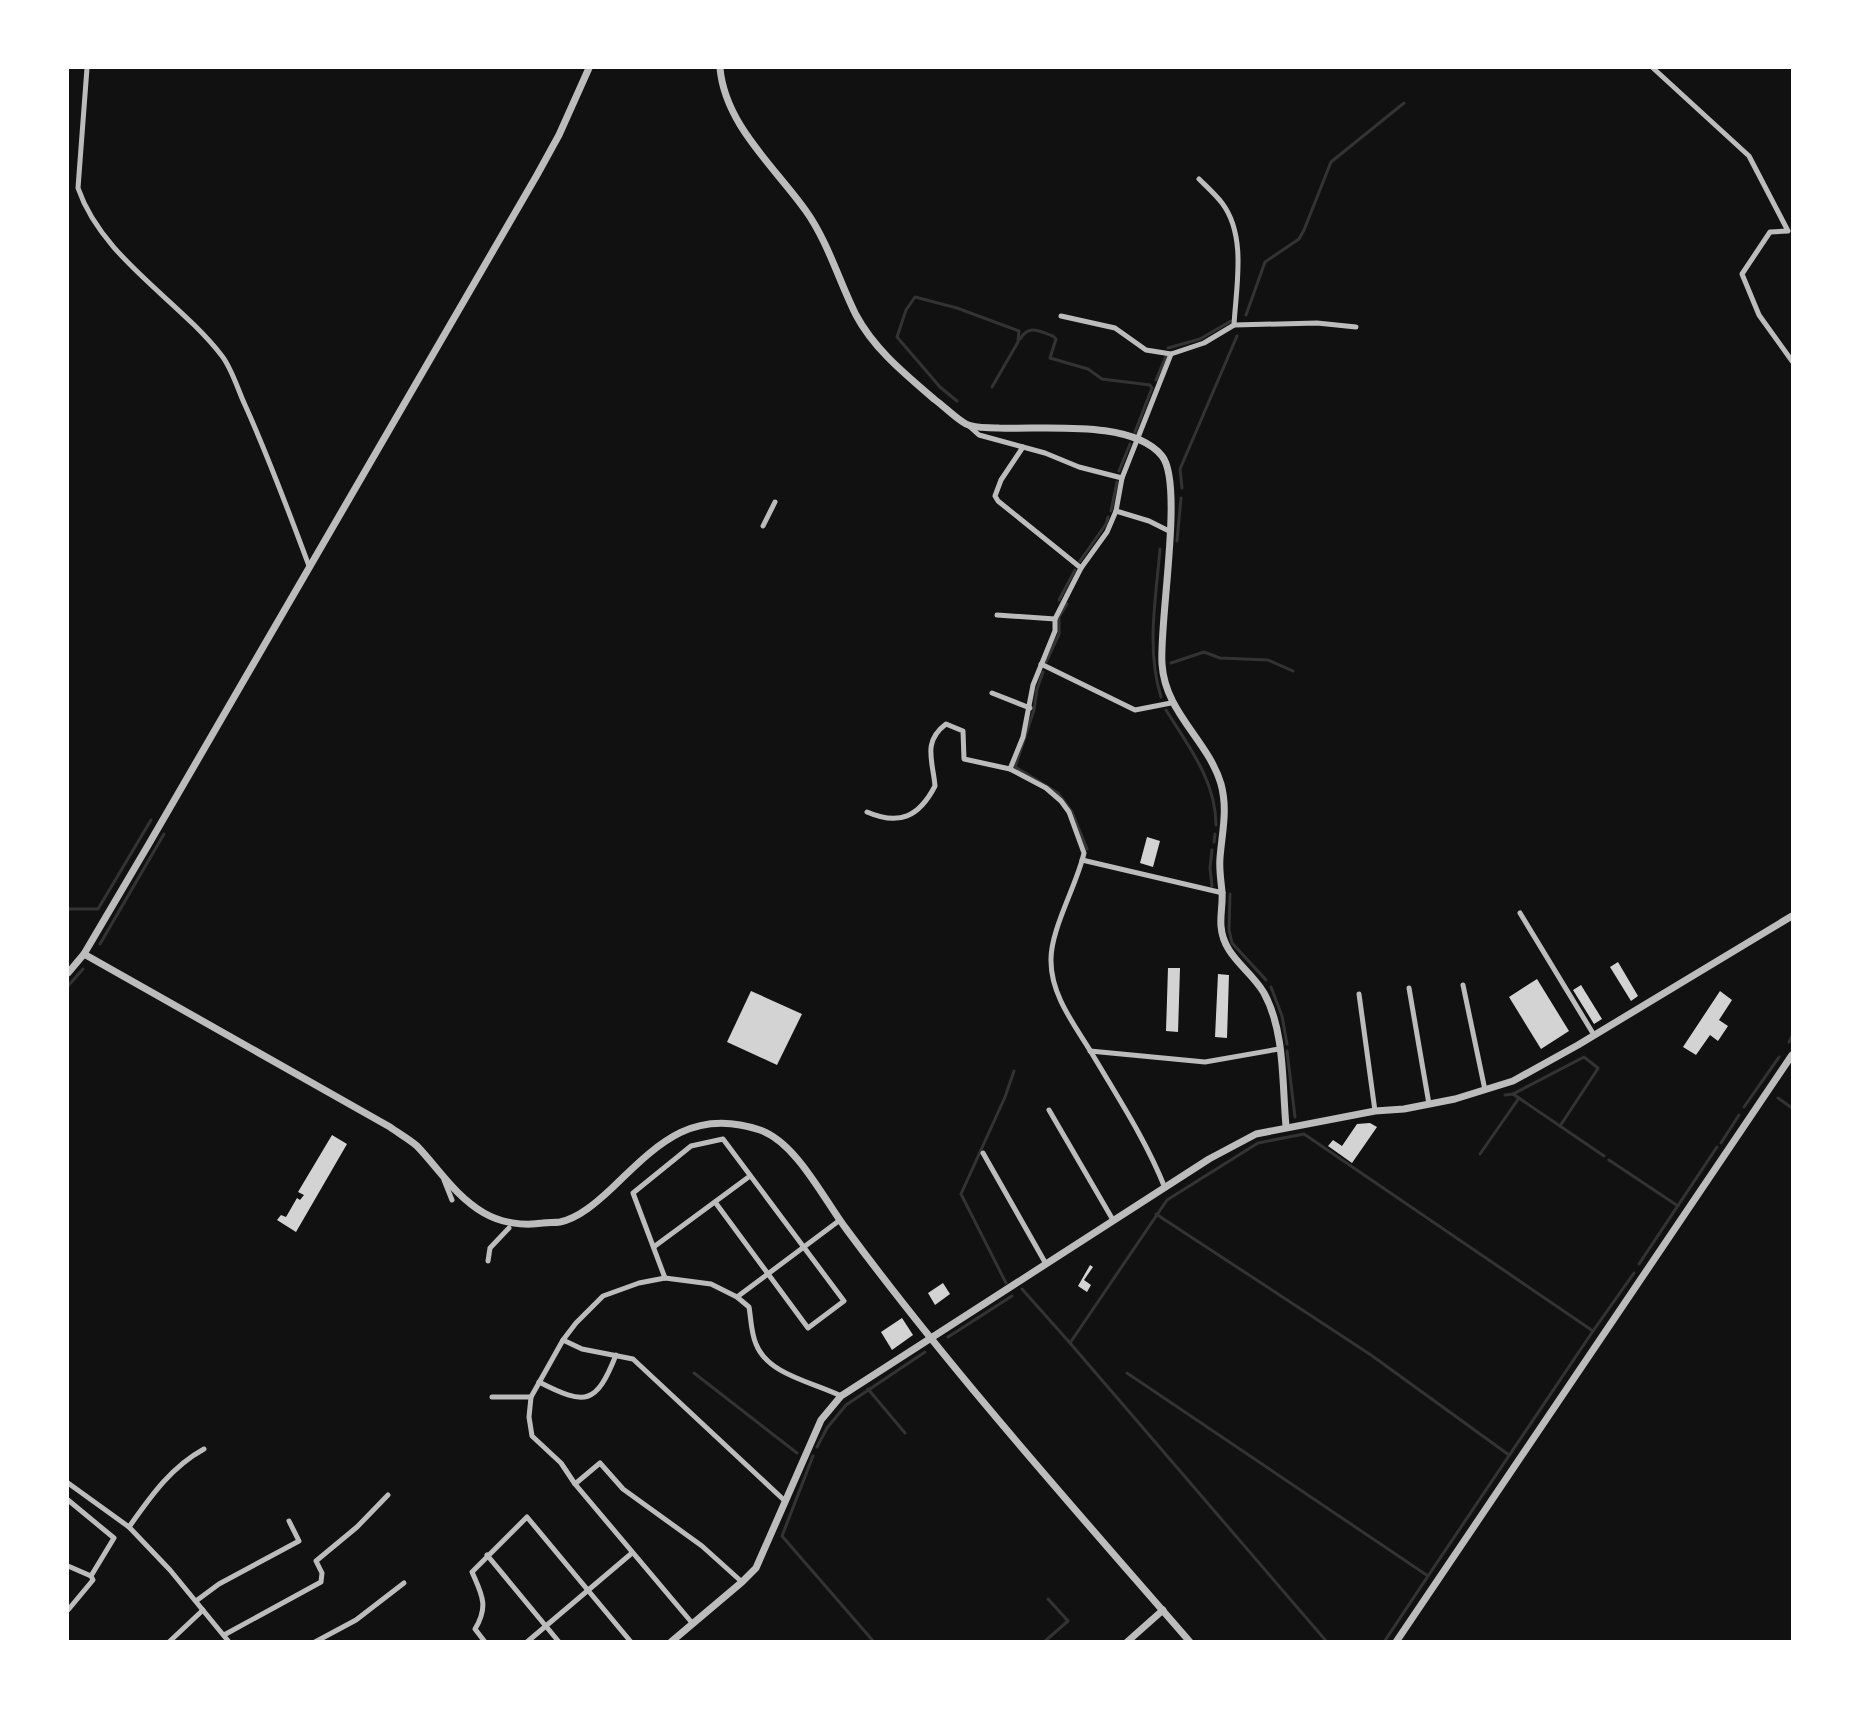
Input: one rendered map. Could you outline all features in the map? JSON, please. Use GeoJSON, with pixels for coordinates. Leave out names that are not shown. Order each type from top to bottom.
{"type":"FeatureCollection","features":[{"type":"Feature","properties":{"kind":"street"},"geometry":{"type":"LineString","coordinates":[[87,68],[78,188],[84,205],[102,231],[128,260],[223,357],[271,463],[309,566]]}},
{"type":"Feature","properties":{"kind":"street"},"geometry":{"type":"LineString","coordinates":[[68,973],[84,954],[537,175],[559,135],[589,68]]}},
{"type":"Feature","properties":{"kind":"street"},"geometry":{"type":"LineString","coordinates":[[720,68],[721,78],[741,126],[755,150],[807,212],[866,332],[881,351],[979,435],[1023,447],[1079,467],[1122,477]]}},
{"type":"Feature","properties":{"kind":"street"},"geometry":{"type":"LineString","coordinates":[[1653,68],[1749,156],[1788,231],[1770,232],[1742,274],[1759,315],[1792,361]]}},
{"type":"Feature","properties":{"kind":"street"},"geometry":{"type":"LineString","coordinates":[[1199,179],[1223,204],[1235,232],[1238,263],[1234,325]]}},
{"type":"Feature","properties":{"kind":"street"},"geometry":{"type":"LineString","coordinates":[[1061,316],[1115,328],[1146,350],[1172,354],[1204,343],[1234,325],[1317,323],[1356,327]]}},
{"type":"Feature","properties":{"kind":"street"},"geometry":{"type":"LineString","coordinates":[[1010,769],[1023,737],[1033,685],[1055,631],[1055,619],[1081,568],[1107,532],[1116,512],[1122,477],[1172,354]]}},
{"type":"Feature","properties":{"kind":"street"},"geometry":{"type":"LineString","coordinates":[[969,426],[1098,430],[1137,439],[1156,449],[1166,460],[1170,474],[1171,494],[1161,667],[1172,703],[1186,727],[1204,748],[1221,787],[1226,813],[1220,860],[1223,893],[1221,926],[1226,945],[1264,993],[1277,1026],[1286,1126]]}},
{"type":"Feature","properties":{"kind":"street"},"geometry":{"type":"LineString","coordinates":[[1023,447],[1001,480],[995,496],[1081,568]]}},
{"type":"Feature","properties":{"kind":"street"},"geometry":{"type":"LineString","coordinates":[[763,526],[775,502]]}},
{"type":"Feature","properties":{"kind":"street"},"geometry":{"type":"LineString","coordinates":[[1116,512],[1149,521],[1169,531]]}},
{"type":"Feature","properties":{"kind":"street"},"geometry":{"type":"LineString","coordinates":[[997,615],[1055,619]]}},
{"type":"Feature","properties":{"kind":"street"},"geometry":{"type":"LineString","coordinates":[[1041,664],[1135,710],[1172,703]]}},
{"type":"Feature","properties":{"kind":"street"},"geometry":{"type":"LineString","coordinates":[[992,693],[1030,708]]}},
{"type":"Feature","properties":{"kind":"street"},"geometry":{"type":"LineString","coordinates":[[867,812],[884,819],[902,819],[919,809],[935,786],[930,758],[931,742],[935,732],[946,724],[963,731],[964,759],[1010,769],[1046,788],[1061,801],[1084,853],[1050,960],[1056,990],[1072,1023],[1153,1159],[1165,1188]]}},
{"type":"Feature","properties":{"kind":"street"},"geometry":{"type":"LineString","coordinates":[[1082,860],[1223,893]]}},
{"type":"Feature","properties":{"kind":"street"},"geometry":{"type":"LineString","coordinates":[[1521,913],[1594,1035]]}},
{"type":"Feature","properties":{"kind":"street"},"geometry":{"type":"LineString","coordinates":[[671,1641],[756,1568],[821,1420],[841,1396],[930,1338],[1113,1220],[1232,1146],[1256,1134],[1286,1126],[1429,1104],[1485,1090],[1521,1077],[1792,916]]}},
{"type":"Feature","properties":{"kind":"street"},"geometry":{"type":"LineString","coordinates":[[84,954],[390,1127],[416,1145],[444,1180],[483,1213],[501,1220],[531,1225],[561,1222],[603,1197],[653,1149],[680,1130],[712,1122],[762,1131],[787,1148],[930,1338],[1190,1641]]}},
{"type":"Feature","properties":{"kind":"street"},"geometry":{"type":"LineString","coordinates":[[1463,985],[1485,1090]]}},
{"type":"Feature","properties":{"kind":"street"},"geometry":{"type":"LineString","coordinates":[[1409,988],[1429,1104]]}},
{"type":"Feature","properties":{"kind":"street"},"geometry":{"type":"LineString","coordinates":[[1359,994],[1375,1111]]}},
{"type":"Feature","properties":{"kind":"street"},"geometry":{"type":"LineString","coordinates":[[1090,1051],[1205,1062],[1279,1049]]}},
{"type":"Feature","properties":{"kind":"street"},"geometry":{"type":"LineString","coordinates":[[1396,1641],[1792,1055]]}},
{"type":"Feature","properties":{"kind":"street"},"geometry":{"type":"LineString","coordinates":[[1049,1110],[1113,1220]]}},
{"type":"Feature","properties":{"kind":"street"},"geometry":{"type":"LineString","coordinates":[[665,1278],[655,1246],[633,1193],[691,1146],[723,1139],[844,1301],[808,1328],[715,1202]]}},
{"type":"Feature","properties":{"kind":"street"},"geometry":{"type":"LineString","coordinates":[[983,1153],[1046,1264]]}},
{"type":"Feature","properties":{"kind":"street"},"geometry":{"type":"LineString","coordinates":[[655,1246],[750,1176]]}},
{"type":"Feature","properties":{"kind":"street"},"geometry":{"type":"LineString","coordinates":[[444,1180],[452,1200]]}},
{"type":"Feature","properties":{"kind":"street"},"geometry":{"type":"LineString","coordinates":[[737,1297],[840,1220]]}},
{"type":"Feature","properties":{"kind":"street"},"geometry":{"type":"LineString","coordinates":[[488,1261],[490,1248],[509,1228]]}},
{"type":"Feature","properties":{"kind":"street"},"geometry":{"type":"LineString","coordinates":[[693,1624],[575,1484],[561,1463],[532,1436],[529,1417],[531,1397],[563,1340],[603,1296],[639,1283],[665,1278],[711,1284],[737,1297],[749,1307],[755,1342],[762,1357],[776,1368],[841,1396]]}},
{"type":"Feature","properties":{"kind":"street"},"geometry":{"type":"LineString","coordinates":[[563,1340],[582,1349],[633,1359],[785,1501]]}},
{"type":"Feature","properties":{"kind":"street"},"geometry":{"type":"LineString","coordinates":[[539,1382],[561,1393],[580,1398],[592,1396],[601,1389],[616,1355]]}},
{"type":"Feature","properties":{"kind":"street"},"geometry":{"type":"LineString","coordinates":[[492,1397],[531,1397]]}},
{"type":"Feature","properties":{"kind":"street"},"geometry":{"type":"LineString","coordinates":[[129,1527],[157,1488],[187,1459],[204,1449]]}},
{"type":"Feature","properties":{"kind":"street"},"geometry":{"type":"LineString","coordinates":[[575,1484],[600,1463],[623,1489],[702,1546],[742,1582]]}},
{"type":"Feature","properties":{"kind":"street"},"geometry":{"type":"LineString","coordinates":[[68,1483],[129,1527],[229,1641]]}},
{"type":"Feature","properties":{"kind":"street"},"geometry":{"type":"LineString","coordinates":[[225,1635],[321,1582],[322,1573],[316,1561],[357,1527],[388,1495]]}},
{"type":"Feature","properties":{"kind":"street"},"geometry":{"type":"LineString","coordinates":[[68,1500],[114,1538],[91,1576],[93,1580],[86,1592],[68,1611]]}},
{"type":"Feature","properties":{"kind":"street"},"geometry":{"type":"LineString","coordinates":[[485,1641],[475,1629],[483,1616],[483,1606],[481,1592],[472,1572],[527,1517],[631,1641]]}},
{"type":"Feature","properties":{"kind":"street"},"geometry":{"type":"LineString","coordinates":[[196,1601],[228,1578],[299,1541],[289,1521]]}},
{"type":"Feature","properties":{"kind":"street"},"geometry":{"type":"LineString","coordinates":[[527,1641],[632,1553]]}},
{"type":"Feature","properties":{"kind":"street"},"geometry":{"type":"LineString","coordinates":[[487,1555],[559,1641]]}},
{"type":"Feature","properties":{"kind":"street"},"geometry":{"type":"LineString","coordinates":[[68,1566],[91,1576]]}},
{"type":"Feature","properties":{"kind":"street"},"geometry":{"type":"LineString","coordinates":[[315,1641],[356,1620],[404,1583]]}},
{"type":"Feature","properties":{"kind":"street"},"geometry":{"type":"LineString","coordinates":[[169,1641],[203,1610]]}},
{"type":"Feature","properties":{"kind":"street"},"geometry":{"type":"LineString","coordinates":[[1127,1641],[1163,1610]]}},
{"type":"Feature","properties":{"kind":"building"},"geometry":{"type":"Polygon","coordinates":[[[1147,837],[1160,841],[1153,867],[1140,863],[1147,837]]]}},
{"type":"Feature","properties":{"kind":"building"},"geometry":{"type":"Polygon","coordinates":[[[1618,962],[1638,996],[1631,1001],[1610,967],[1618,962]]]}},
{"type":"Feature","properties":{"kind":"building"},"geometry":{"type":"Polygon","coordinates":[[[1168,968],[1180,968],[1178,1032],[1166,1031],[1168,968]]]}},
{"type":"Feature","properties":{"kind":"building"},"geometry":{"type":"Polygon","coordinates":[[[1218,974],[1229,975],[1227,1038],[1215,1037],[1218,974]]]}},
{"type":"Feature","properties":{"kind":"building"},"geometry":{"type":"Polygon","coordinates":[[[1537,979],[1569,1031],[1541,1049],[1509,997],[1537,979]]]}},
{"type":"Feature","properties":{"kind":"building"},"geometry":{"type":"Polygon","coordinates":[[[1581,985],[1602,1019],[1594,1024],[1573,990],[1581,985]]]}},
{"type":"Feature","properties":{"kind":"building"},"geometry":{"type":"Polygon","coordinates":[[[751,991],[802,1014],[777,1065],[727,1042],[751,991]]]}},
{"type":"Feature","properties":{"kind":"building"},"geometry":{"type":"Polygon","coordinates":[[[1720,991],[1732,1000],[1719,1020],[1728,1026],[1718,1041],[1710,1035],[1696,1055],[1683,1047],[1720,991]]]}},
{"type":"Feature","properties":{"kind":"building"},"geometry":{"type":"Polygon","coordinates":[[[1370,1123],[1377,1127],[1352,1163],[1328,1146],[1333,1140],[1342,1146],[1357,1124],[1370,1123]]]}},
{"type":"Feature","properties":{"kind":"building"},"geometry":{"type":"Polygon","coordinates":[[[332,1135],[347,1144],[296,1232],[277,1220],[281,1215],[286,1217],[297,1198],[300,1200],[304,1195],[298,1192],[332,1135]]]}},
{"type":"Feature","properties":{"kind":"building"},"geometry":{"type":"Polygon","coordinates":[[[1090,1265],[1093,1267],[1084,1280],[1091,1285],[1087,1292],[1078,1286],[1090,1265]]]}},
{"type":"Feature","properties":{"kind":"building"},"geometry":{"type":"Polygon","coordinates":[[[943,1283],[950,1294],[935,1305],[928,1293],[943,1283]]]}},
{"type":"Feature","properties":{"kind":"building"},"geometry":{"type":"Polygon","coordinates":[[[902,1318],[913,1335],[892,1350],[881,1332],[902,1318]]]}},
{"type":"Feature","properties":{"kind":"waterway"},"geometry":{"type":"LineString","coordinates":[[1246,315],[1265,262],[1299,239],[1331,162],[1404,103]]}},
{"type":"Feature","properties":{"kind":"waterway"},"geometry":{"type":"LineString","coordinates":[[957,401],[940,387],[897,337],[906,310],[915,297],[957,308],[1019,331],[1018,342],[992,387]]}},
{"type":"Feature","properties":{"kind":"waterway"},"geometry":{"type":"LineString","coordinates":[[1168,348],[1200,339],[1231,321]]}},
{"type":"Feature","properties":{"kind":"waterway"},"geometry":{"type":"LineString","coordinates":[[1020,339],[1023,334],[1031,330],[1043,332],[1056,339],[1050,358],[1088,369],[1102,379],[1150,385],[1152,388],[1135,432]]}},
{"type":"Feature","properties":{"kind":"waterway"},"geometry":{"type":"LineString","coordinates":[[1182,488],[1180,469],[1237,336]]}},
{"type":"Feature","properties":{"kind":"waterway"},"geometry":{"type":"LineString","coordinates":[[1156,380],[1166,356]]}},
{"type":"Feature","properties":{"kind":"waterway"},"geometry":{"type":"LineString","coordinates":[[1119,471],[1130,444]]}},
{"type":"Feature","properties":{"kind":"waterway"},"geometry":{"type":"LineString","coordinates":[[1111,511],[1117,482]]}},
{"type":"Feature","properties":{"kind":"waterway"},"geometry":{"type":"LineString","coordinates":[[1177,541],[1181,498]]}},
{"type":"Feature","properties":{"kind":"waterway"},"geometry":{"type":"LineString","coordinates":[[1080,561],[1106,524],[1108,517]]}},
{"type":"Feature","properties":{"kind":"waterway"},"geometry":{"type":"LineString","coordinates":[[1160,549],[1153,642],[1156,679],[1161,697]]}},
{"type":"Feature","properties":{"kind":"waterway"},"geometry":{"type":"LineString","coordinates":[[1059,600],[1075,570]]}},
{"type":"Feature","properties":{"kind":"waterway"},"geometry":{"type":"LineString","coordinates":[[1046,662],[1059,634],[1059,617],[1067,604]]}},
{"type":"Feature","properties":{"kind":"waterway"},"geometry":{"type":"LineString","coordinates":[[1171,663],[1204,652],[1220,658],[1268,660],[1293,671]]}},
{"type":"Feature","properties":{"kind":"waterway"},"geometry":{"type":"LineString","coordinates":[[1043,672],[1037,689],[1034,710],[1015,767],[1058,793],[1072,812],[1087,849]]}},
{"type":"Feature","properties":{"kind":"waterway"},"geometry":{"type":"LineString","coordinates":[[1166,710],[1200,765],[1211,794],[1216,825]]}},
{"type":"Feature","properties":{"kind":"waterway"},"geometry":{"type":"LineString","coordinates":[[68,909],[98,909],[151,820]]}},
{"type":"Feature","properties":{"kind":"waterway"},"geometry":{"type":"LineString","coordinates":[[100,944],[164,834]]}},
{"type":"Feature","properties":{"kind":"waterway"},"geometry":{"type":"LineString","coordinates":[[1214,842],[1215,834]]}},
{"type":"Feature","properties":{"kind":"waterway"},"geometry":{"type":"LineString","coordinates":[[1212,850],[1210,868],[1212,886]]}},
{"type":"Feature","properties":{"kind":"waterway"},"geometry":{"type":"LineString","coordinates":[[1230,894],[1229,930],[1232,943],[1266,980]]}},
{"type":"Feature","properties":{"kind":"waterway"},"geometry":{"type":"LineString","coordinates":[[68,986],[83,969]]}},
{"type":"Feature","properties":{"kind":"waterway"},"geometry":{"type":"LineString","coordinates":[[1271,987],[1282,1016],[1287,1044]]}},
{"type":"Feature","properties":{"kind":"waterway"},"geometry":{"type":"LineString","coordinates":[[1789,1042],[1792,1036]]}},
{"type":"Feature","properties":{"kind":"waterway"},"geometry":{"type":"LineString","coordinates":[[1287,1051],[1295,1117]]}},
{"type":"Feature","properties":{"kind":"waterway"},"geometry":{"type":"LineString","coordinates":[[1513,1094],[1584,1057],[1598,1068],[1560,1126]]}},
{"type":"Feature","properties":{"kind":"waterway"},"geometry":{"type":"LineString","coordinates":[[1744,1107],[1779,1057]]}},
{"type":"Feature","properties":{"kind":"waterway"},"geometry":{"type":"LineString","coordinates":[[1006,1283],[961,1194],[1005,1097],[1014,1071]]}},
{"type":"Feature","properties":{"kind":"waterway"},"geometry":{"type":"LineString","coordinates":[[1505,1095],[1513,1094],[1604,1156]]}},
{"type":"Feature","properties":{"kind":"waterway"},"geometry":{"type":"LineString","coordinates":[[1480,1154],[1519,1098]]}},
{"type":"Feature","properties":{"kind":"waterway"},"geometry":{"type":"LineString","coordinates":[[1778,1098],[1792,1108]]}},
{"type":"Feature","properties":{"kind":"waterway"},"geometry":{"type":"LineString","coordinates":[[1721,1143],[1739,1115]]}},
{"type":"Feature","properties":{"kind":"waterway"},"geometry":{"type":"LineString","coordinates":[[1022,1289],[1070,1343],[1167,1200],[1258,1143],[1304,1134],[1593,1331],[1428,1576],[1127,1373]]}},
{"type":"Feature","properties":{"kind":"waterway"},"geometry":{"type":"LineString","coordinates":[[1639,1264],[1717,1147]]}},
{"type":"Feature","properties":{"kind":"waterway"},"geometry":{"type":"LineString","coordinates":[[1609,1160],[1678,1206]]}},
{"type":"Feature","properties":{"kind":"waterway"},"geometry":{"type":"LineString","coordinates":[[1156,1214],[1371,1355],[1509,1455]]}},
{"type":"Feature","properties":{"kind":"waterway"},"geometry":{"type":"LineString","coordinates":[[1593,1331],[1634,1273]]}},
{"type":"Feature","properties":{"kind":"waterway"},"geometry":{"type":"LineString","coordinates":[[948,1337],[1012,1296]]}},
{"type":"Feature","properties":{"kind":"waterway"},"geometry":{"type":"LineString","coordinates":[[1070,1343],[1327,1642]]}},
{"type":"Feature","properties":{"kind":"waterway"},"geometry":{"type":"LineString","coordinates":[[817,1447],[827,1428],[846,1405],[925,1352]]}},
{"type":"Feature","properties":{"kind":"waterway"},"geometry":{"type":"LineString","coordinates":[[694,1373],[797,1453]]}},
{"type":"Feature","properties":{"kind":"waterway"},"geometry":{"type":"LineString","coordinates":[[868,1389],[905,1433]]}},
{"type":"Feature","properties":{"kind":"waterway"},"geometry":{"type":"LineString","coordinates":[[813,1456],[782,1536],[874,1642]]}},
{"type":"Feature","properties":{"kind":"waterway"},"geometry":{"type":"LineString","coordinates":[[1384,1642],[1428,1576]]}},
{"type":"Feature","properties":{"kind":"waterway"},"geometry":{"type":"LineString","coordinates":[[1044,1642],[1068,1621],[1048,1599]]}}]}
